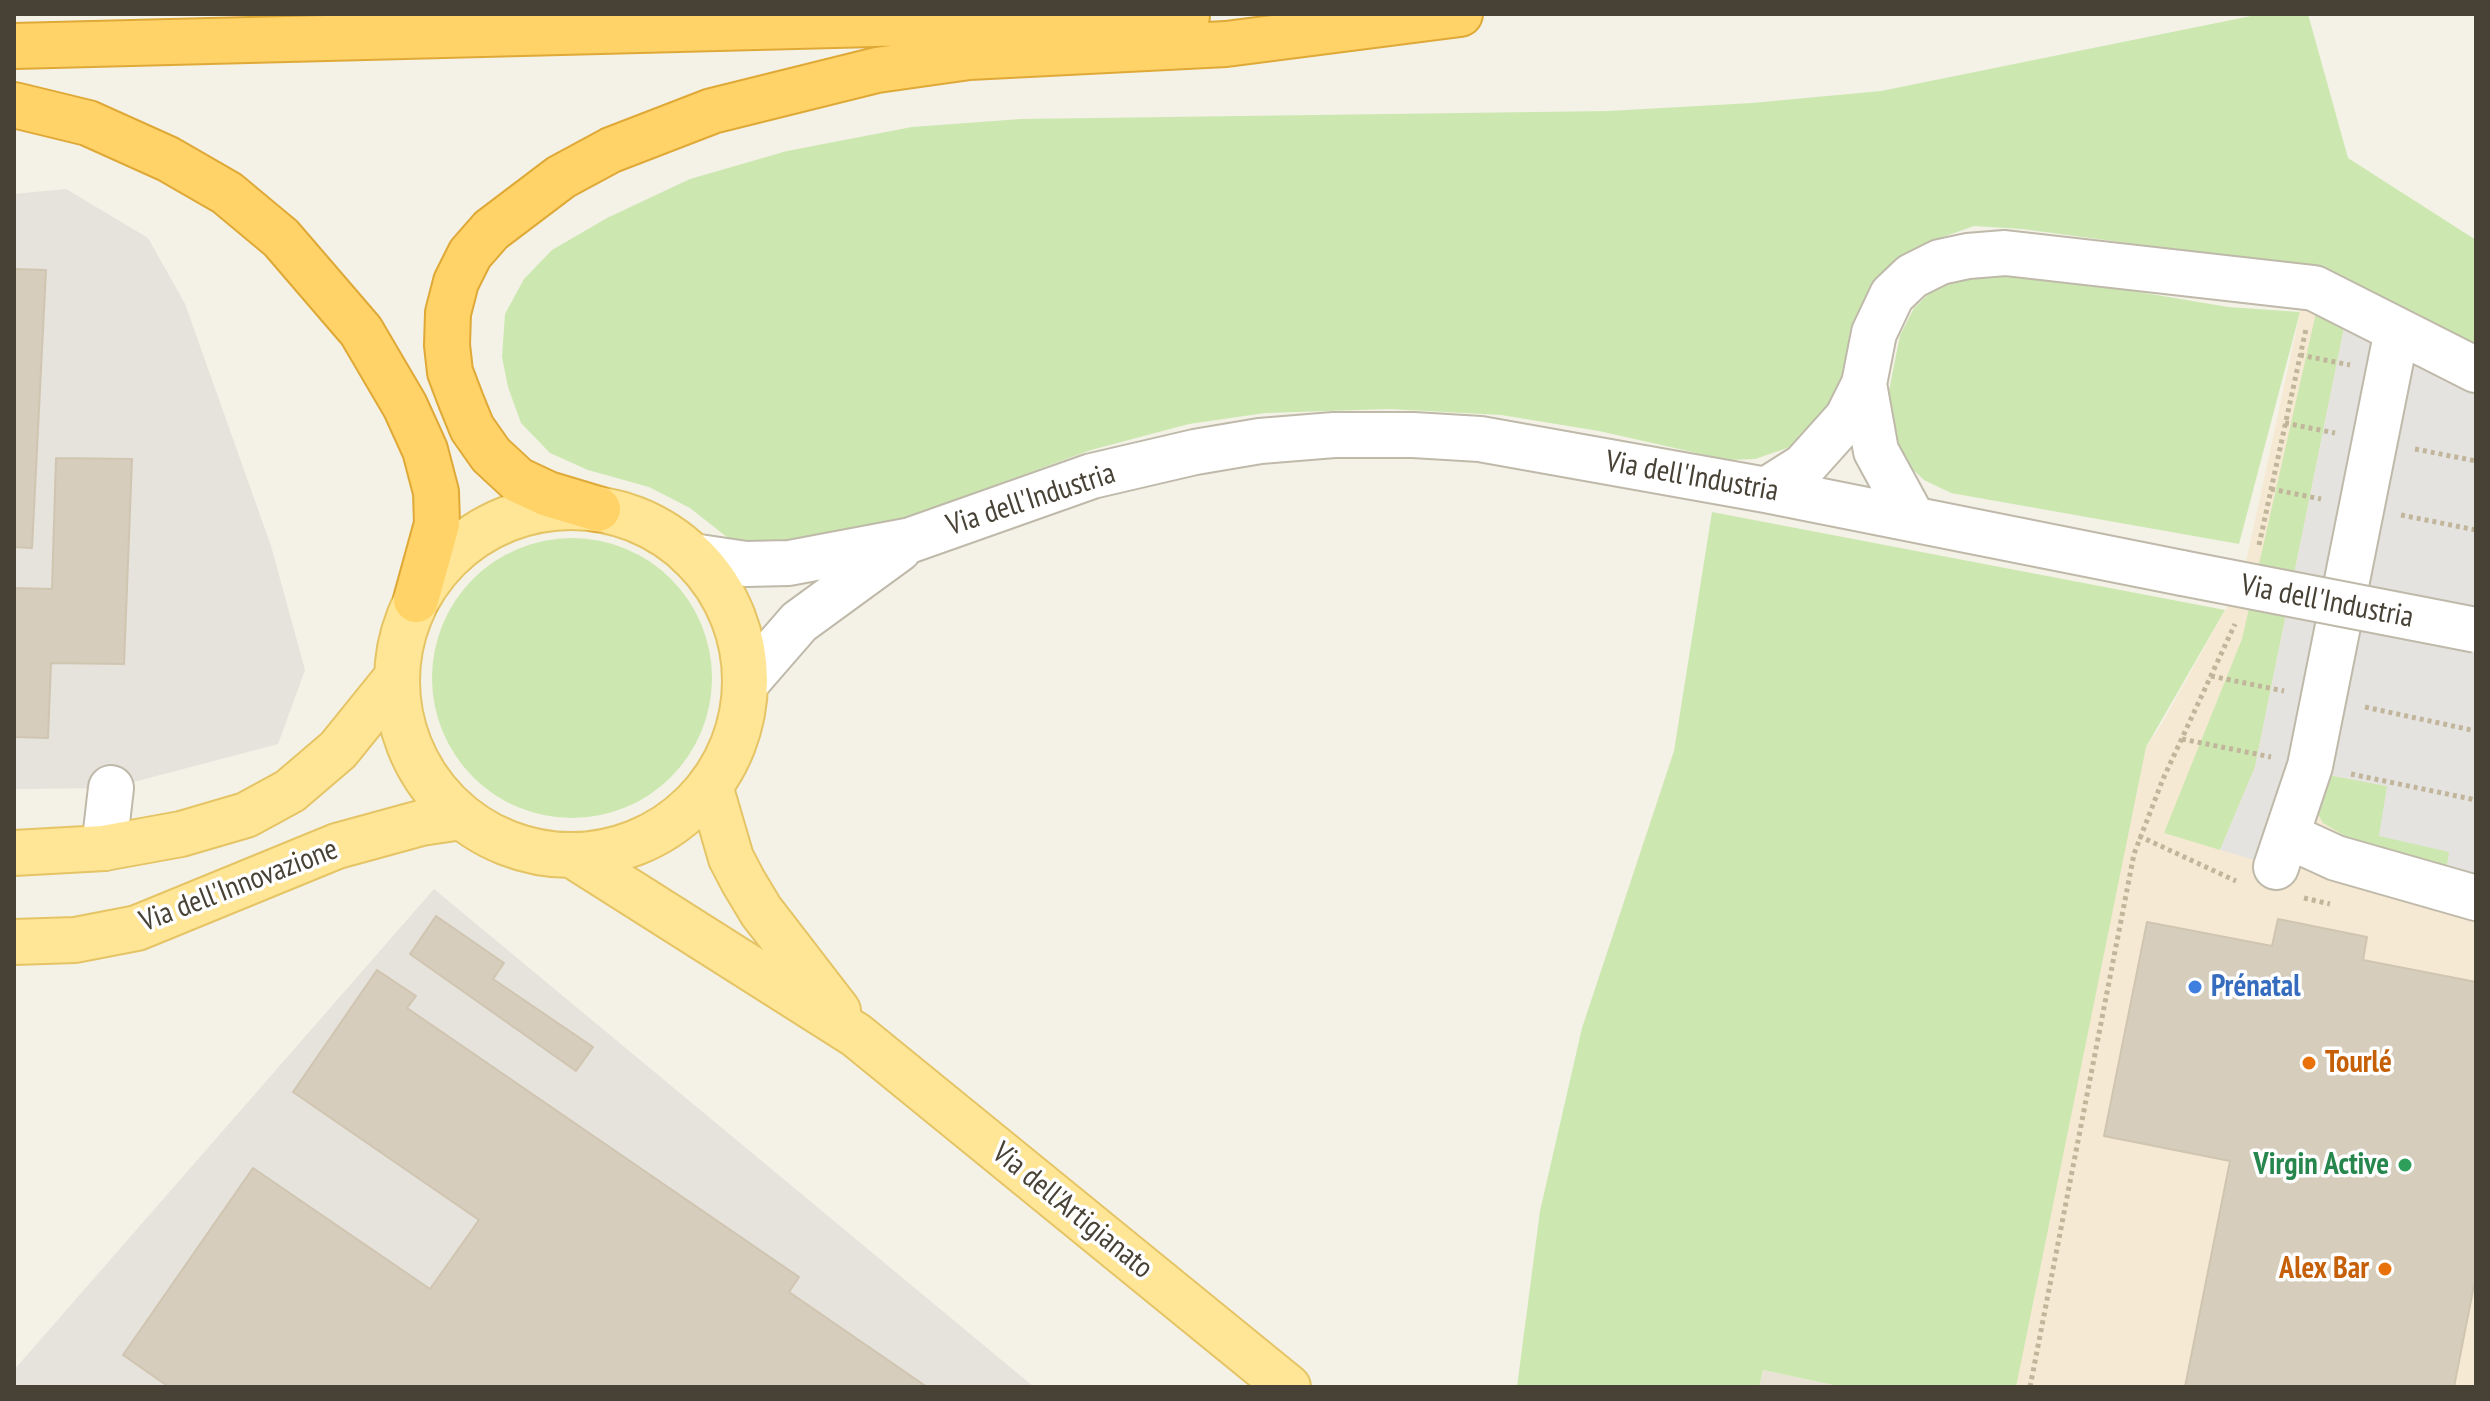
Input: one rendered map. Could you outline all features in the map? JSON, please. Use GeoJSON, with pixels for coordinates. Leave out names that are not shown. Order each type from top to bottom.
{"type":"FeatureCollection","features":[{"type":"Feature","properties":{"kind":"highway"},"geometry":{"type":"LineString","coordinates":[[14,46],[1252,14]]}},
{"type":"Feature","properties":{"kind":"highway"},"geometry":{"type":"LineString","coordinates":[[598,509],[548,494],[518,480],[491,455],[472,428],[450,372],[448,313],[456,282],[470,254],[491,230],[561,177],[611,150],[712,111],[877,70],[984,56],[1226,44],[1460,14]]}},
{"type":"Feature","properties":{"kind":"highway"},"geometry":{"type":"LineString","coordinates":[[14,105],[88,123],[168,159],[227,193],[281,238],[361,331],[405,406],[425,450],[436,492],[437,524],[416,600]]}},
{"type":"Feature","properties":{"kind":"main road"},"geometry":{"type":"LineString","coordinates":[[598,509],[633,518],[665,534],[692,556],[715,583],[732,614],[743,648],[746,683],[742,718],[731,752],[710,786],[683,815],[649,836],[612,850],[572,855],[533,851],[495,838],[461,817],[433,788],[412,755],[400,717],[397,677],[402,638],[416,600],[447,560],[464,543],[495,524],[528,513],[598,509]]}},
{"type":"Feature","properties":{"kind":"main road"},"geometry":{"type":"LineString","coordinates":[[14,853],[104,848],[181,834],[246,815],[290,791],[338,750],[397,677]]}},
{"type":"Feature","properties":{"kind":"main road","name":"Via dell'Artigianato"},"geometry":{"type":"LineString","coordinates":[[710,786],[731,858],[743,881],[761,911],[856,1035]]}},
{"type":"Feature","properties":{"kind":"main road","name":"Via dell'Innovazione"},"geometry":{"type":"LineString","coordinates":[[14,942],[75,940],[137,928],[337,846],[421,823],[461,817]]}},
{"type":"Feature","properties":{"kind":"main road","name":"Via dell'Artigianato"},"geometry":{"type":"LineString","coordinates":[[572,855],[856,1035],[1288,1387]]}},
{"type":"Feature","properties":{"kind":"street"},"geometry":{"type":"LineString","coordinates":[[1766,490],[1804,466],[1847,418],[1864,384],[1874,333],[1892,295],[1912,276],[1940,262],[2005,253],[2314,288],[2476,370]]}},
{"type":"Feature","properties":{"kind":"street"},"geometry":{"type":"LineString","coordinates":[[2397,330],[2310,766],[2282,851],[2336,858],[2476,898]]}},
{"type":"Feature","properties":{"kind":"street"},"geometry":{"type":"LineString","coordinates":[[1864,384],[1876,451],[1912,517]]}},
{"type":"Feature","properties":{"kind":"street","name":"Via dell'Industria"},"geometry":{"type":"LineString","coordinates":[[692,556],[746,564],[789,563],[911,540],[1092,476],[1247,443],[1334,435],[1480,439],[1912,517],[2476,630]]}},
{"type":"Feature","properties":{"kind":"street","name":"Via dell'Industria"},"geometry":{"type":"LineString","coordinates":[[746,683],[799,622],[911,540]]}},
{"type":"Feature","properties":{"kind":"street"},"geometry":{"type":"LineString","coordinates":[[104,848],[111,788]]}},
{"type":"Feature","properties":{"kind":"path"},"geometry":{"type":"LineString","coordinates":[[2258,549],[2314,288]]}},
{"type":"Feature","properties":{"kind":"path"},"geometry":{"type":"LineString","coordinates":[[2030,1387],[2134,854],[2163,779],[2238,615]]}},
{"type":"Feature","properties":{"kind":"shaded area"},"geometry":{"type":"Polygon","coordinates":[[[66,189],[148,238],[185,304],[271,546],[305,670],[278,744],[111,788],[14,789],[14,194],[66,189]]]}},
{"type":"Feature","properties":{"kind":"shaded area"},"geometry":{"type":"Polygon","coordinates":[[[2310,267],[2476,354],[2476,1387],[1950,1387],[2065,868],[2161,725],[2242,580],[2310,267]]]}},
{"type":"Feature","properties":{"kind":"shaded area"},"geometry":{"type":"Polygon","coordinates":[[[2346,318],[2476,387],[2476,874],[2447,866],[2449,852],[2379,836],[2387,786],[2324,774],[2299,873],[2220,850],[2255,767],[2346,318]]]}},
{"type":"Feature","properties":{"kind":"shaded area"},"geometry":{"type":"Polygon","coordinates":[[[434,889],[1034,1387],[14,1387],[14,1370],[434,889]]]}},
{"type":"Feature","properties":{"kind":"shaded area"},"geometry":{"type":"Polygon","coordinates":[[[1763,1370],[1843,1387],[1759,1387],[1763,1370]]]}},
{"type":"Feature","properties":{"kind":"green space"},"geometry":{"type":"Polygon","coordinates":[[[2261,14],[2308,14],[2348,158],[2476,240],[2476,354],[2310,267],[2022,229],[1974,226],[1926,243],[1897,265],[1871,292],[1849,343],[1840,402],[1805,442],[1755,459],[1728,460],[1599,431],[1501,415],[1389,409],[1265,413],[1189,424],[1091,450],[867,532],[742,549],[690,508],[649,487],[588,470],[550,453],[521,423],[508,387],[502,357],[505,314],[524,279],[552,250],[607,218],[690,179],[787,151],[912,127],[1021,119],[1608,111],[1752,103],[1881,91],[2261,14]]]}},
{"type":"Feature","properties":{"kind":"green space"},"geometry":{"type":"Polygon","coordinates":[[[1996,268],[2228,307],[2300,312],[2239,544],[1951,493],[1924,480],[1907,464],[1894,444],[1887,401],[1900,335],[1914,308],[1934,289],[1953,277],[1996,268]]]}},
{"type":"Feature","properties":{"kind":"green space"},"geometry":{"type":"Polygon","coordinates":[[[2318,304],[2346,318],[2255,767],[2220,850],[2164,833],[2242,639],[2318,304]]]}},
{"type":"Feature","properties":{"kind":"green space"},"geometry":{"type":"Polygon","coordinates":[[[1712,512],[2225,610],[2146,747],[2016,1387],[1843,1387],[1763,1370],[1759,1387],[1517,1387],[1540,1211],[1582,1028],[1674,751],[1712,512]]]}},
{"type":"Feature","properties":{"kind":"green space"},"geometry":{"type":"Polygon","coordinates":[[[558,538],[586,538],[638,554],[661,570],[680,589],[702,624],[712,664],[712,692],[702,732],[689,756],[671,777],[650,795],[626,808],[586,818],[558,818],[518,808],[494,795],[455,756],[438,719],[432,692],[432,664],[442,624],[455,600],[494,561],[531,544],[558,538]]]}},
{"type":"Feature","properties":{"kind":"green space"},"geometry":{"type":"Polygon","coordinates":[[[2324,774],[2387,786],[2450,852],[2447,866],[2345,836],[2323,823],[2315,808],[2324,774]]]}},
{"type":"Feature","properties":{"kind":"building"},"geometry":{"type":"Polygon","coordinates":[[[14,269],[46,270],[32,548],[14,547],[14,269]]]}},
{"type":"Feature","properties":{"kind":"building"},"geometry":{"type":"Polygon","coordinates":[[[56,458],[132,459],[124,664],[51,663],[48,738],[14,737],[14,588],[52,589],[56,458]]]}},
{"type":"Feature","properties":{"kind":"building"},"geometry":{"type":"Polygon","coordinates":[[[436,916],[504,963],[493,979],[593,1047],[576,1071],[410,954],[436,916]]]}},
{"type":"Feature","properties":{"kind":"building"},"geometry":{"type":"Polygon","coordinates":[[[2278,919],[2367,937],[2363,960],[2476,982],[2476,1275],[2454,1387],[2185,1387],[2230,1161],[2104,1136],[2147,922],[2272,946],[2278,919]]]}},
{"type":"Feature","properties":{"kind":"building"},"geometry":{"type":"Polygon","coordinates":[[[377,970],[416,996],[407,1008],[799,1277],[789,1292],[927,1387],[169,1387],[123,1355],[253,1168],[430,1289],[479,1220],[293,1092],[377,970]]]}},
{"type":"Feature","properties":{"kind":"place","name":"Prénatal"},"geometry":{"type":"Point","coordinates":[2195,987]}},
{"type":"Feature","properties":{"kind":"place","name":"Tourlé"},"geometry":{"type":"Point","coordinates":[2309,1063]}},
{"type":"Feature","properties":{"kind":"place","name":"Virgin Active"},"geometry":{"type":"Point","coordinates":[2405,1165]}},
{"type":"Feature","properties":{"kind":"place","name":"Alex Bar"},"geometry":{"type":"Point","coordinates":[2385,1269]}}]}
